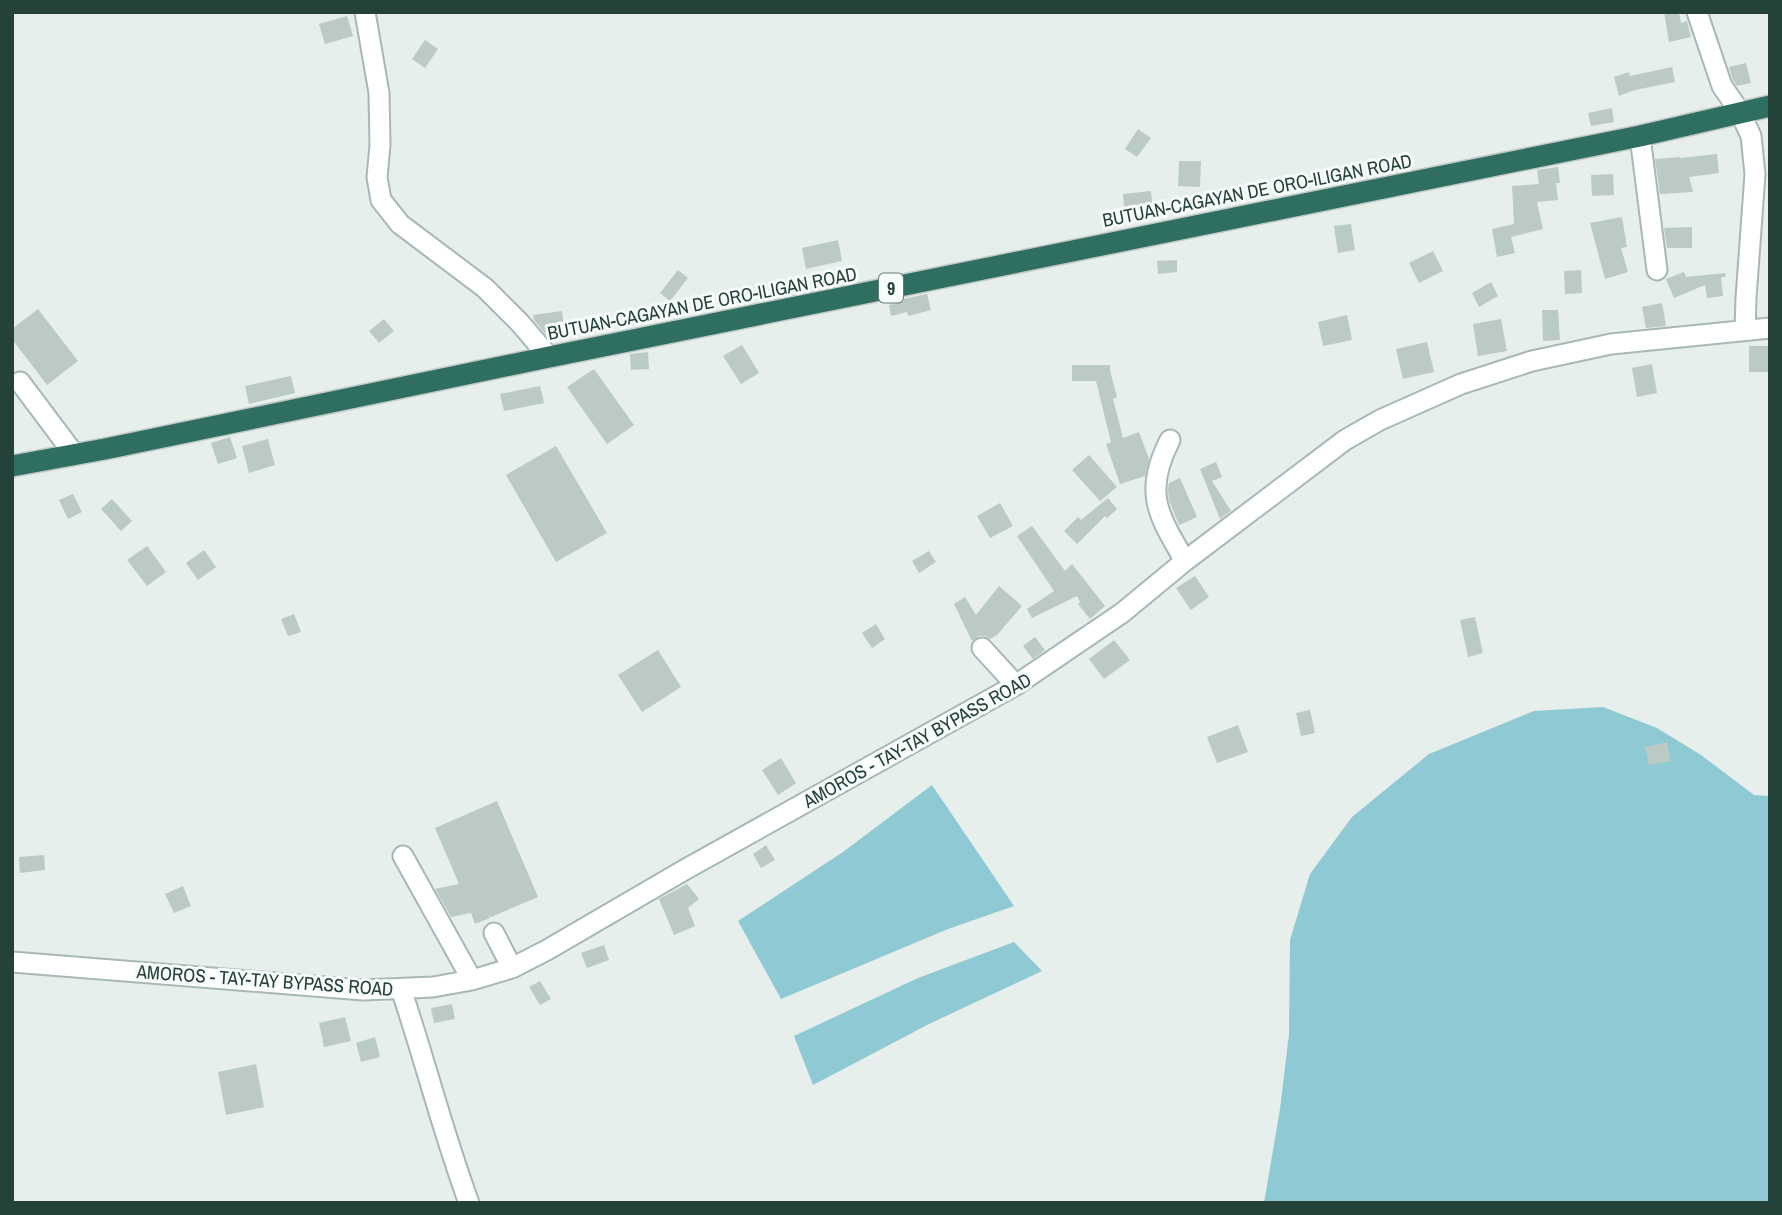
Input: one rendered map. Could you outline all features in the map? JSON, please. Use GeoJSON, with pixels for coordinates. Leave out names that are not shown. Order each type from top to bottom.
{"type":"FeatureCollection","features":[{"type":"Feature","properties":{"kind":"highway","name":"BUTUAN-CAGAYAN DE ORO-ILIGAN ROAD"},"geometry":{"type":"LineString","coordinates":[[12,466],[1640,136],[1770,106]]}},
{"type":"Feature","properties":{"kind":"street"},"geometry":{"type":"LineString","coordinates":[[365,12],[379,93],[380,145],[377,177],[381,200],[400,224],[485,288],[549,357]]}},
{"type":"Feature","properties":{"kind":"street"},"geometry":{"type":"LineString","coordinates":[[1697,12],[1722,86],[1751,136],[1755,174],[1745,330]]}},
{"type":"Feature","properties":{"kind":"street"},"geometry":{"type":"LineString","coordinates":[[1640,136],[1657,270]]}},
{"type":"Feature","properties":{"kind":"street","name":"AMOROS - TAY-TAY BYPASS ROAD"},"geometry":{"type":"LineString","coordinates":[[12,962],[363,990],[433,987],[472,980],[512,968],[1016,685],[1122,613],[1185,561],[1345,440],[1380,420],[1461,384],[1532,361],[1611,344],[1770,328]]}},
{"type":"Feature","properties":{"kind":"street"},"geometry":{"type":"LineString","coordinates":[[20,382],[74,454]]}},
{"type":"Feature","properties":{"kind":"street"},"geometry":{"type":"LineString","coordinates":[[1170,440],[1159,465],[1155,502],[1165,528],[1185,561]]}},
{"type":"Feature","properties":{"kind":"street"},"geometry":{"type":"LineString","coordinates":[[982,648],[1016,685]]}},
{"type":"Feature","properties":{"kind":"street"},"geometry":{"type":"LineString","coordinates":[[403,856],[472,980]]}},
{"type":"Feature","properties":{"kind":"street"},"geometry":{"type":"LineString","coordinates":[[494,933],[512,968]]}},
{"type":"Feature","properties":{"kind":"street"},"geometry":{"type":"LineString","coordinates":[[401,989],[469,1203]]}},
{"type":"Feature","properties":{"kind":"water"},"geometry":{"type":"Polygon","coordinates":[[[1603,707],[1657,728],[1701,755],[1754,795],[1770,796],[1770,1203],[1264,1203],[1289,1034],[1290,940],[1310,874],[1352,817],[1429,754],[1534,711],[1603,707]]]}},
{"type":"Feature","properties":{"kind":"water"},"geometry":{"type":"Polygon","coordinates":[[[932,785],[1014,906],[948,929],[781,999],[738,921],[843,852],[932,785]]]}},
{"type":"Feature","properties":{"kind":"water"},"geometry":{"type":"Polygon","coordinates":[[[1014,942],[1042,971],[929,1024],[813,1085],[794,1036],[918,978],[1014,942]]]}},
{"type":"Feature","properties":{"kind":"building"},"geometry":{"type":"Polygon","coordinates":[[[1664,12],[1679,12],[1681,23],[1687,21],[1691,37],[1669,42],[1664,12]]]}},
{"type":"Feature","properties":{"kind":"building"},"geometry":{"type":"Polygon","coordinates":[[[347,16],[353,36],[325,44],[319,24],[347,16]]]}},
{"type":"Feature","properties":{"kind":"building"},"geometry":{"type":"Polygon","coordinates":[[[425,40],[438,49],[425,68],[412,59],[425,40]]]}},
{"type":"Feature","properties":{"kind":"building"},"geometry":{"type":"Polygon","coordinates":[[[1746,63],[1751,83],[1737,86],[1729,67],[1746,63]]]}},
{"type":"Feature","properties":{"kind":"building"},"geometry":{"type":"Polygon","coordinates":[[[1672,67],[1675,82],[1619,96],[1614,77],[1629,72],[1630,76],[1672,67]]]}},
{"type":"Feature","properties":{"kind":"building"},"geometry":{"type":"Polygon","coordinates":[[[1612,108],[1614,122],[1591,126],[1588,113],[1612,108]]]}},
{"type":"Feature","properties":{"kind":"building"},"geometry":{"type":"Polygon","coordinates":[[[1138,129],[1151,138],[1137,157],[1125,149],[1138,129]]]}},
{"type":"Feature","properties":{"kind":"building"},"geometry":{"type":"Polygon","coordinates":[[[1717,154],[1719,173],[1689,177],[1693,192],[1660,194],[1655,159],[1717,154]]]}},
{"type":"Feature","properties":{"kind":"building"},"geometry":{"type":"Polygon","coordinates":[[[1179,161],[1201,161],[1200,187],[1178,186],[1179,161]]]}},
{"type":"Feature","properties":{"kind":"building"},"geometry":{"type":"Polygon","coordinates":[[[1558,167],[1558,200],[1537,202],[1543,229],[1511,237],[1515,253],[1497,257],[1492,229],[1514,224],[1512,186],[1539,184],[1537,170],[1558,167]]]}},
{"type":"Feature","properties":{"kind":"building"},"geometry":{"type":"Polygon","coordinates":[[[1613,174],[1614,195],[1592,196],[1591,175],[1613,174]]]}},
{"type":"Feature","properties":{"kind":"building"},"geometry":{"type":"Polygon","coordinates":[[[1151,191],[1153,212],[1125,215],[1123,194],[1151,191]]]}},
{"type":"Feature","properties":{"kind":"building"},"geometry":{"type":"Polygon","coordinates":[[[1622,217],[1627,247],[1621,248],[1628,272],[1605,279],[1590,223],[1622,217]]]}},
{"type":"Feature","properties":{"kind":"building"},"geometry":{"type":"Polygon","coordinates":[[[1351,224],[1355,250],[1338,253],[1334,226],[1351,224]]]}},
{"type":"Feature","properties":{"kind":"building"},"geometry":{"type":"Polygon","coordinates":[[[1692,227],[1692,248],[1667,248],[1664,228],[1692,227]]]}},
{"type":"Feature","properties":{"kind":"building"},"geometry":{"type":"Polygon","coordinates":[[[838,240],[842,261],[806,269],[802,248],[838,240]]]}},
{"type":"Feature","properties":{"kind":"building"},"geometry":{"type":"Polygon","coordinates":[[[1433,251],[1443,271],[1419,283],[1409,263],[1433,251]]]}},
{"type":"Feature","properties":{"kind":"building"},"geometry":{"type":"Polygon","coordinates":[[[1177,260],[1177,272],[1158,274],[1157,261],[1177,260]]]}},
{"type":"Feature","properties":{"kind":"building"},"geometry":{"type":"Polygon","coordinates":[[[678,270],[688,278],[670,301],[660,293],[678,270]]]}},
{"type":"Feature","properties":{"kind":"building"},"geometry":{"type":"Polygon","coordinates":[[[1581,270],[1582,293],[1565,294],[1564,271],[1581,270]]]}},
{"type":"Feature","properties":{"kind":"building"},"geometry":{"type":"Polygon","coordinates":[[[1684,272],[1686,277],[1725,273],[1726,276],[1721,278],[1723,296],[1707,298],[1705,285],[1674,298],[1666,279],[1684,272]]]}},
{"type":"Feature","properties":{"kind":"building"},"geometry":{"type":"Polygon","coordinates":[[[1491,282],[1498,296],[1479,307],[1472,293],[1491,282]]]}},
{"type":"Feature","properties":{"kind":"building"},"geometry":{"type":"Polygon","coordinates":[[[927,294],[931,310],[908,316],[907,312],[891,316],[889,305],[927,294]]]}},
{"type":"Feature","properties":{"kind":"building"},"geometry":{"type":"Polygon","coordinates":[[[1662,303],[1666,326],[1646,328],[1642,307],[1662,303]]]}},
{"type":"Feature","properties":{"kind":"building"},"geometry":{"type":"Polygon","coordinates":[[[38,309],[78,361],[47,385],[12,339],[12,329],[38,309]]]}},
{"type":"Feature","properties":{"kind":"building"},"geometry":{"type":"Polygon","coordinates":[[[1542,310],[1558,310],[1560,340],[1543,341],[1542,310]]]}},
{"type":"Feature","properties":{"kind":"building"},"geometry":{"type":"Polygon","coordinates":[[[562,311],[565,335],[548,337],[533,315],[562,311]]]}},
{"type":"Feature","properties":{"kind":"building"},"geometry":{"type":"Polygon","coordinates":[[[1347,315],[1352,340],[1323,346],[1318,322],[1347,315]]]}},
{"type":"Feature","properties":{"kind":"building"},"geometry":{"type":"Polygon","coordinates":[[[384,319],[394,331],[379,343],[369,331],[384,319]]]}},
{"type":"Feature","properties":{"kind":"building"},"geometry":{"type":"Polygon","coordinates":[[[1501,319],[1507,351],[1478,356],[1473,324],[1501,319]]]}},
{"type":"Feature","properties":{"kind":"building"},"geometry":{"type":"Polygon","coordinates":[[[1427,342],[1434,372],[1403,379],[1396,349],[1427,342]]]}},
{"type":"Feature","properties":{"kind":"building"},"geometry":{"type":"Polygon","coordinates":[[[742,345],[759,373],[741,384],[723,356],[742,345]]]}},
{"type":"Feature","properties":{"kind":"building"},"geometry":{"type":"Polygon","coordinates":[[[1749,346],[1770,346],[1770,372],[1749,372],[1749,346]]]}},
{"type":"Feature","properties":{"kind":"building"},"geometry":{"type":"Polygon","coordinates":[[[648,352],[649,369],[631,370],[630,354],[648,352]]]}},
{"type":"Feature","properties":{"kind":"building"},"geometry":{"type":"Polygon","coordinates":[[[1652,364],[1657,393],[1637,397],[1632,368],[1652,364]]]}},
{"type":"Feature","properties":{"kind":"building"},"geometry":{"type":"Polygon","coordinates":[[[1072,365],[1110,365],[1117,397],[1113,399],[1123,438],[1139,432],[1149,459],[1145,476],[1120,484],[1106,444],[1111,442],[1096,381],[1072,381],[1072,365]]]}},
{"type":"Feature","properties":{"kind":"building"},"geometry":{"type":"Polygon","coordinates":[[[594,369],[634,425],[607,444],[567,387],[594,369]]]}},
{"type":"Feature","properties":{"kind":"building"},"geometry":{"type":"Polygon","coordinates":[[[291,376],[295,393],[249,404],[245,386],[291,376]]]}},
{"type":"Feature","properties":{"kind":"building"},"geometry":{"type":"Polygon","coordinates":[[[540,386],[544,403],[504,411],[500,394],[540,386]]]}},
{"type":"Feature","properties":{"kind":"building"},"geometry":{"type":"Polygon","coordinates":[[[230,437],[237,458],[218,464],[211,443],[230,437]]]}},
{"type":"Feature","properties":{"kind":"building"},"geometry":{"type":"Polygon","coordinates":[[[268,439],[275,465],[249,473],[242,446],[268,439]]]}},
{"type":"Feature","properties":{"kind":"building"},"geometry":{"type":"Polygon","coordinates":[[[556,446],[607,533],[556,562],[506,475],[556,446]]]}},
{"type":"Feature","properties":{"kind":"building"},"geometry":{"type":"Polygon","coordinates":[[[1089,455],[1117,487],[1100,501],[1072,470],[1089,455]]]}},
{"type":"Feature","properties":{"kind":"building"},"geometry":{"type":"Polygon","coordinates":[[[1216,462],[1222,477],[1212,481],[1231,511],[1220,519],[1200,469],[1216,462]]]}},
{"type":"Feature","properties":{"kind":"building"},"geometry":{"type":"Polygon","coordinates":[[[1180,478],[1197,517],[1179,525],[1169,500],[1168,489],[1169,483],[1180,478]]]}},
{"type":"Feature","properties":{"kind":"building"},"geometry":{"type":"Polygon","coordinates":[[[73,494],[82,512],[68,519],[59,500],[73,494]]]}},
{"type":"Feature","properties":{"kind":"building"},"geometry":{"type":"Polygon","coordinates":[[[1108,498],[1117,509],[1107,518],[1105,516],[1077,544],[1064,531],[1078,517],[1081,520],[1108,498]]]}},
{"type":"Feature","properties":{"kind":"building"},"geometry":{"type":"Polygon","coordinates":[[[112,499],[132,521],[121,531],[101,509],[112,499]]]}},
{"type":"Feature","properties":{"kind":"building"},"geometry":{"type":"Polygon","coordinates":[[[1000,503],[1013,526],[990,538],[977,516],[1000,503]]]}},
{"type":"Feature","properties":{"kind":"building"},"geometry":{"type":"Polygon","coordinates":[[[1032,526],[1065,571],[1072,564],[1105,606],[1090,619],[1078,604],[1080,602],[1077,596],[1032,618],[1027,609],[1054,591],[1017,536],[1032,526]]]}},
{"type":"Feature","properties":{"kind":"building"},"geometry":{"type":"Polygon","coordinates":[[[147,546],[166,572],[147,586],[127,560],[147,546]]]}},
{"type":"Feature","properties":{"kind":"building"},"geometry":{"type":"Polygon","coordinates":[[[204,550],[216,567],[198,580],[186,563],[204,550]]]}},
{"type":"Feature","properties":{"kind":"building"},"geometry":{"type":"Polygon","coordinates":[[[929,551],[936,562],[919,573],[912,561],[929,551]]]}},
{"type":"Feature","properties":{"kind":"building"},"geometry":{"type":"Polygon","coordinates":[[[1195,576],[1209,597],[1191,610],[1176,588],[1195,576]]]}},
{"type":"Feature","properties":{"kind":"building"},"geometry":{"type":"Polygon","coordinates":[[[999,586],[1022,606],[997,635],[990,639],[979,636],[972,641],[954,604],[965,597],[976,615],[999,586]]]}},
{"type":"Feature","properties":{"kind":"building"},"geometry":{"type":"Polygon","coordinates":[[[294,614],[301,632],[288,636],[281,619],[294,614]]]}},
{"type":"Feature","properties":{"kind":"building"},"geometry":{"type":"Polygon","coordinates":[[[1475,617],[1483,653],[1468,657],[1460,620],[1475,617]]]}},
{"type":"Feature","properties":{"kind":"building"},"geometry":{"type":"Polygon","coordinates":[[[876,624],[885,639],[872,648],[862,633],[876,624]]]}},
{"type":"Feature","properties":{"kind":"building"},"geometry":{"type":"Polygon","coordinates":[[[1035,637],[1045,650],[1033,659],[1023,646],[1035,637]]]}},
{"type":"Feature","properties":{"kind":"building"},"geometry":{"type":"Polygon","coordinates":[[[1114,640],[1130,660],[1104,679],[1089,659],[1114,640]]]}},
{"type":"Feature","properties":{"kind":"building"},"geometry":{"type":"Polygon","coordinates":[[[658,650],[681,687],[642,712],[618,675],[658,650]]]}},
{"type":"Feature","properties":{"kind":"building"},"geometry":{"type":"Polygon","coordinates":[[[1310,710],[1315,733],[1301,736],[1296,713],[1310,710]]]}},
{"type":"Feature","properties":{"kind":"building"},"geometry":{"type":"Polygon","coordinates":[[[1238,725],[1248,752],[1217,763],[1207,737],[1238,725]]]}},
{"type":"Feature","properties":{"kind":"building"},"geometry":{"type":"Polygon","coordinates":[[[1667,742],[1671,761],[1649,765],[1645,747],[1667,742]]]}},
{"type":"Feature","properties":{"kind":"building"},"geometry":{"type":"Polygon","coordinates":[[[781,758],[796,783],[778,795],[762,770],[781,758]]]}},
{"type":"Feature","properties":{"kind":"building"},"geometry":{"type":"Polygon","coordinates":[[[497,801],[538,897],[491,917],[489,915],[490,918],[475,924],[471,913],[451,917],[435,889],[459,884],[435,828],[497,801]]]}},
{"type":"Feature","properties":{"kind":"building"},"geometry":{"type":"Polygon","coordinates":[[[766,845],[775,860],[761,868],[753,854],[766,845]]]}},
{"type":"Feature","properties":{"kind":"building"},"geometry":{"type":"Polygon","coordinates":[[[44,855],[45,870],[20,873],[19,857],[44,855]]]}},
{"type":"Feature","properties":{"kind":"building"},"geometry":{"type":"Polygon","coordinates":[[[687,884],[699,899],[688,908],[695,926],[674,935],[659,899],[687,884]]]}},
{"type":"Feature","properties":{"kind":"building"},"geometry":{"type":"Polygon","coordinates":[[[183,886],[191,906],[174,913],[165,894],[183,886]]]}},
{"type":"Feature","properties":{"kind":"building"},"geometry":{"type":"Polygon","coordinates":[[[604,945],[609,960],[587,968],[581,953],[604,945]]]}},
{"type":"Feature","properties":{"kind":"building"},"geometry":{"type":"Polygon","coordinates":[[[540,981],[551,999],[540,1005],[529,987],[540,981]]]}},
{"type":"Feature","properties":{"kind":"building"},"geometry":{"type":"Polygon","coordinates":[[[452,1004],[455,1019],[434,1023],[431,1008],[452,1004]]]}},
{"type":"Feature","properties":{"kind":"building"},"geometry":{"type":"Polygon","coordinates":[[[345,1017],[351,1041],[324,1047],[319,1023],[345,1017]]]}},
{"type":"Feature","properties":{"kind":"building"},"geometry":{"type":"Polygon","coordinates":[[[375,1037],[380,1057],[361,1062],[356,1043],[375,1037]]]}},
{"type":"Feature","properties":{"kind":"building"},"geometry":{"type":"Polygon","coordinates":[[[256,1064],[264,1107],[226,1115],[218,1072],[256,1064]]]}}]}
